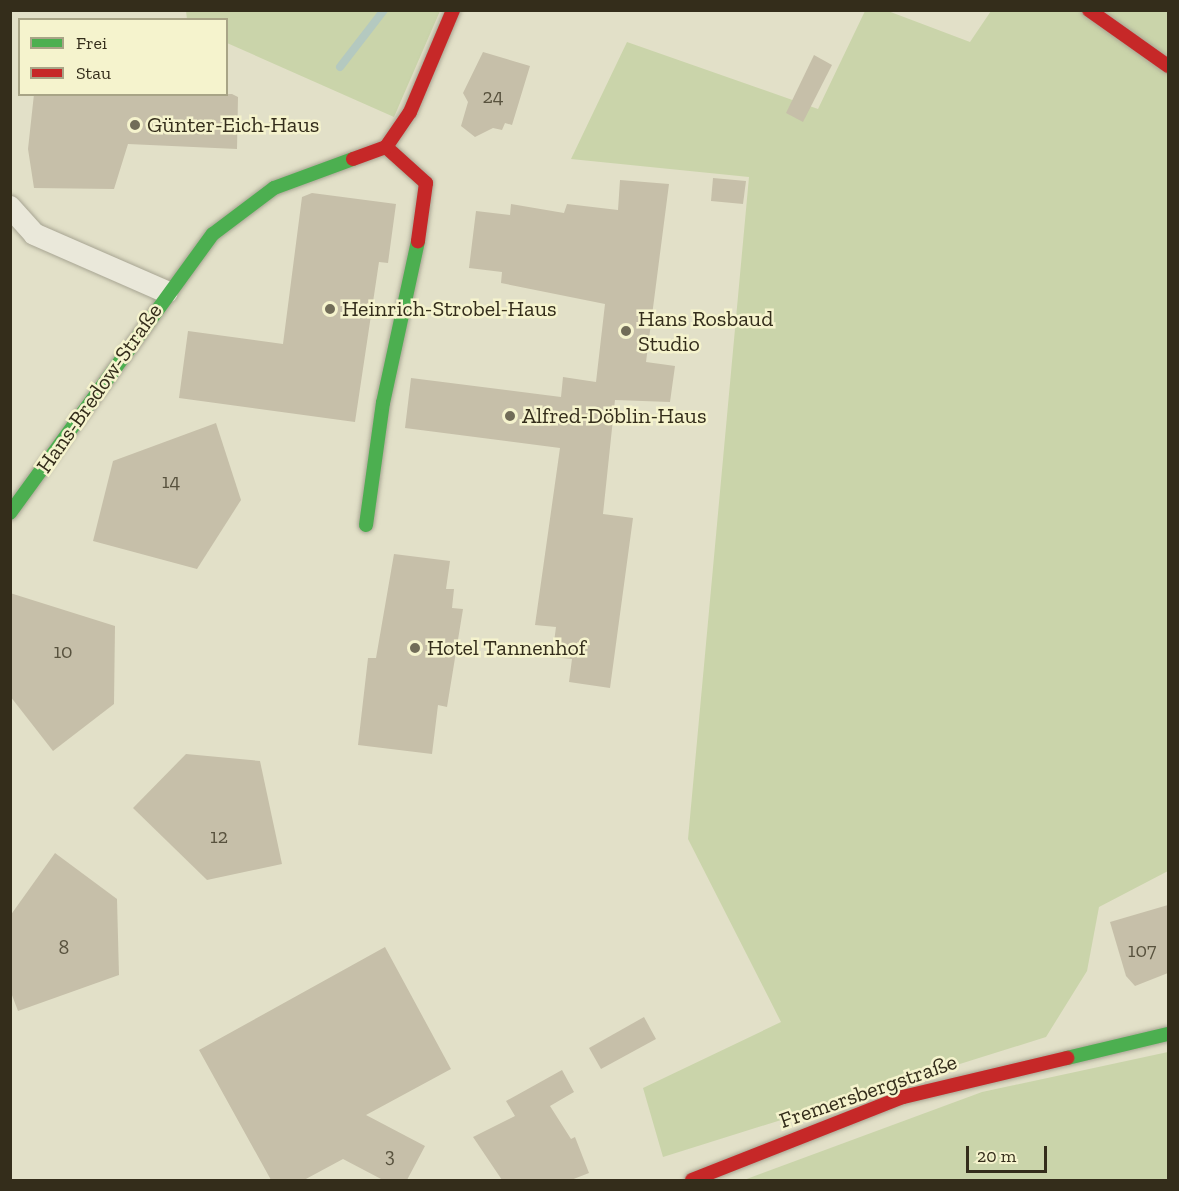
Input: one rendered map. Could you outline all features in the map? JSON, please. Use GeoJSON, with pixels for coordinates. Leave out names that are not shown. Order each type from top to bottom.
{"type":"FeatureCollection","features":[{"type":"Feature","properties":{"kind":"street"},"geometry":{"type":"LineString","coordinates":[[366,525],[383,403],[427,197],[426,183],[386,147],[410,112],[453,10]]}},
{"type":"Feature","properties":{"kind":"street"},"geometry":{"type":"LineString","coordinates":[[1089,10],[1168,66]]}},
{"type":"Feature","properties":{"kind":"street","name":"Hans-Bredow-Straße"},"geometry":{"type":"LineString","coordinates":[[10,513],[167,292],[213,234],[274,188],[386,147]]}},
{"type":"Feature","properties":{"kind":"street","name":"Hans-Bredow-Straße"},"geometry":{"type":"LineString","coordinates":[[10,207],[34,234],[167,292]]}},
{"type":"Feature","properties":{"kind":"street","name":"Fremersbergstraße"},"geometry":{"type":"LineString","coordinates":[[692,1180],[903,1097],[1168,1034]]}},
{"type":"Feature","properties":{"kind":"green space"},"geometry":{"type":"Polygon","coordinates":[[[186,11],[440,11],[394,117],[228,43],[228,18],[187,18],[186,11]]]}},
{"type":"Feature","properties":{"kind":"green space"},"geometry":{"type":"Polygon","coordinates":[[[865,11],[888,11],[970,42],[991,11],[1168,11],[1168,871],[1099,907],[1087,971],[1046,1037],[663,1157],[643,1088],[781,1022],[688,839],[749,177],[571,159],[627,42],[818,109],[865,11]]]}},
{"type":"Feature","properties":{"kind":"green space"},"geometry":{"type":"Polygon","coordinates":[[[1168,1052],[1168,1180],[744,1180],[982,1092],[1168,1052]]]}},
{"type":"Feature","properties":{"kind":"building"},"geometry":{"type":"Polygon","coordinates":[[[483,52],[530,66],[512,125],[505,123],[502,130],[493,128],[475,137],[461,126],[468,102],[463,93],[483,52]]]}},
{"type":"Feature","properties":{"kind":"building"},"geometry":{"type":"Polygon","coordinates":[[[814,55],[832,65],[803,122],[786,113],[814,55]]]}},
{"type":"Feature","properties":{"kind":"building","name":"Günter-Eich-Haus"},"geometry":{"type":"Polygon","coordinates":[[[232,94],[238,97],[237,149],[128,144],[114,189],[34,188],[28,149],[34,96],[228,96],[232,94]]]}},
{"type":"Feature","properties":{"kind":"building"},"geometry":{"type":"Polygon","coordinates":[[[713,178],[746,181],[743,204],[711,201],[713,178]]]}},
{"type":"Feature","properties":{"kind":"building"},"geometry":{"type":"Polygon","coordinates":[[[620,180],[669,184],[646,362],[675,366],[670,402],[615,400],[603,514],[633,518],[610,688],[569,682],[572,659],[552,657],[556,627],[535,625],[560,448],[405,428],[411,378],[561,397],[563,377],[596,382],[605,304],[501,283],[502,272],[469,268],[476,211],[510,215],[511,204],[564,213],[567,204],[618,210],[620,180]]]}},
{"type":"Feature","properties":{"kind":"building","name":"Heinrich-Strobel-Haus"},"geometry":{"type":"Polygon","coordinates":[[[312,193],[396,204],[388,263],[379,262],[355,422],[179,398],[188,331],[283,344],[302,197],[312,193]]]}},
{"type":"Feature","properties":{"kind":"building"},"geometry":{"type":"Polygon","coordinates":[[[216,423],[241,500],[197,569],[93,541],[113,461],[216,423]]]}},
{"type":"Feature","properties":{"kind":"building","name":"Hotel Tannenhof"},"geometry":{"type":"Polygon","coordinates":[[[394,554],[450,561],[446,589],[454,589],[452,608],[463,609],[447,707],[438,705],[432,754],[358,745],[368,658],[376,658],[394,554]]]}},
{"type":"Feature","properties":{"kind":"building"},"geometry":{"type":"Polygon","coordinates":[[[10,593],[115,626],[114,704],[53,751],[10,696],[10,593]]]}},
{"type":"Feature","properties":{"kind":"building"},"geometry":{"type":"Polygon","coordinates":[[[186,754],[260,761],[282,864],[207,880],[133,808],[186,754]]]}},
{"type":"Feature","properties":{"kind":"building"},"geometry":{"type":"Polygon","coordinates":[[[55,853],[117,899],[119,975],[18,1011],[10,990],[10,916],[55,853]]]}},
{"type":"Feature","properties":{"kind":"building"},"geometry":{"type":"Polygon","coordinates":[[[1168,905],[1168,973],[1135,986],[1126,976],[1110,922],[1168,905]]]}},
{"type":"Feature","properties":{"kind":"building"},"geometry":{"type":"Polygon","coordinates":[[[385,947],[451,1069],[366,1115],[425,1146],[407,1180],[383,1180],[343,1159],[304,1180],[271,1180],[199,1050],[385,947]]]}},
{"type":"Feature","properties":{"kind":"building"},"geometry":{"type":"Polygon","coordinates":[[[644,1017],[656,1039],[601,1069],[589,1048],[644,1017]]]}},
{"type":"Feature","properties":{"kind":"building"},"geometry":{"type":"Polygon","coordinates":[[[562,1070],[574,1092],[550,1106],[571,1139],[575,1137],[589,1173],[571,1180],[502,1180],[473,1137],[515,1116],[506,1101],[562,1070]]]}},
{"type":"Feature","properties":{"kind":"waterway"},"geometry":{"type":"LineString","coordinates":[[340,67],[384,10]]}},
{"type":"Feature","properties":{"kind":"traffic: fast"},"geometry":{"type":"LineString","coordinates":[[10,513],[213,234],[274,188],[353,159]]}},
{"type":"Feature","properties":{"kind":"traffic: fast"},"geometry":{"type":"LineString","coordinates":[[366,525],[383,403],[418,241]]}},
{"type":"Feature","properties":{"kind":"traffic: fast"},"geometry":{"type":"LineString","coordinates":[[1067,1058],[1168,1034]]}},
{"type":"Feature","properties":{"kind":"traffic: jam"},"geometry":{"type":"LineString","coordinates":[[353,159],[386,147],[410,112],[453,10]]}},
{"type":"Feature","properties":{"kind":"traffic: jam"},"geometry":{"type":"LineString","coordinates":[[1089,10],[1168,66]]}},
{"type":"Feature","properties":{"kind":"traffic: jam"},"geometry":{"type":"LineString","coordinates":[[386,147],[426,183],[418,241]]}},
{"type":"Feature","properties":{"kind":"traffic: jam"},"geometry":{"type":"LineString","coordinates":[[692,1180],[903,1097],[1067,1058]]}},
{"type":"Feature","properties":{"kind":"place","name":"Günter-Eich-Haus"},"geometry":{"type":"Point","coordinates":[135,125]}},
{"type":"Feature","properties":{"kind":"place","name":"Heinrich-Strobel-Haus"},"geometry":{"type":"Point","coordinates":[330,309]}},
{"type":"Feature","properties":{"kind":"place","name":"Hans Rosbaud Studio"},"geometry":{"type":"Point","coordinates":[626,331]}},
{"type":"Feature","properties":{"kind":"place","name":"Alfred-Döblin-Haus"},"geometry":{"type":"Point","coordinates":[510,416]}},
{"type":"Feature","properties":{"kind":"place","name":"Hotel Tannenhof"},"geometry":{"type":"Point","coordinates":[415,648]}}]}
